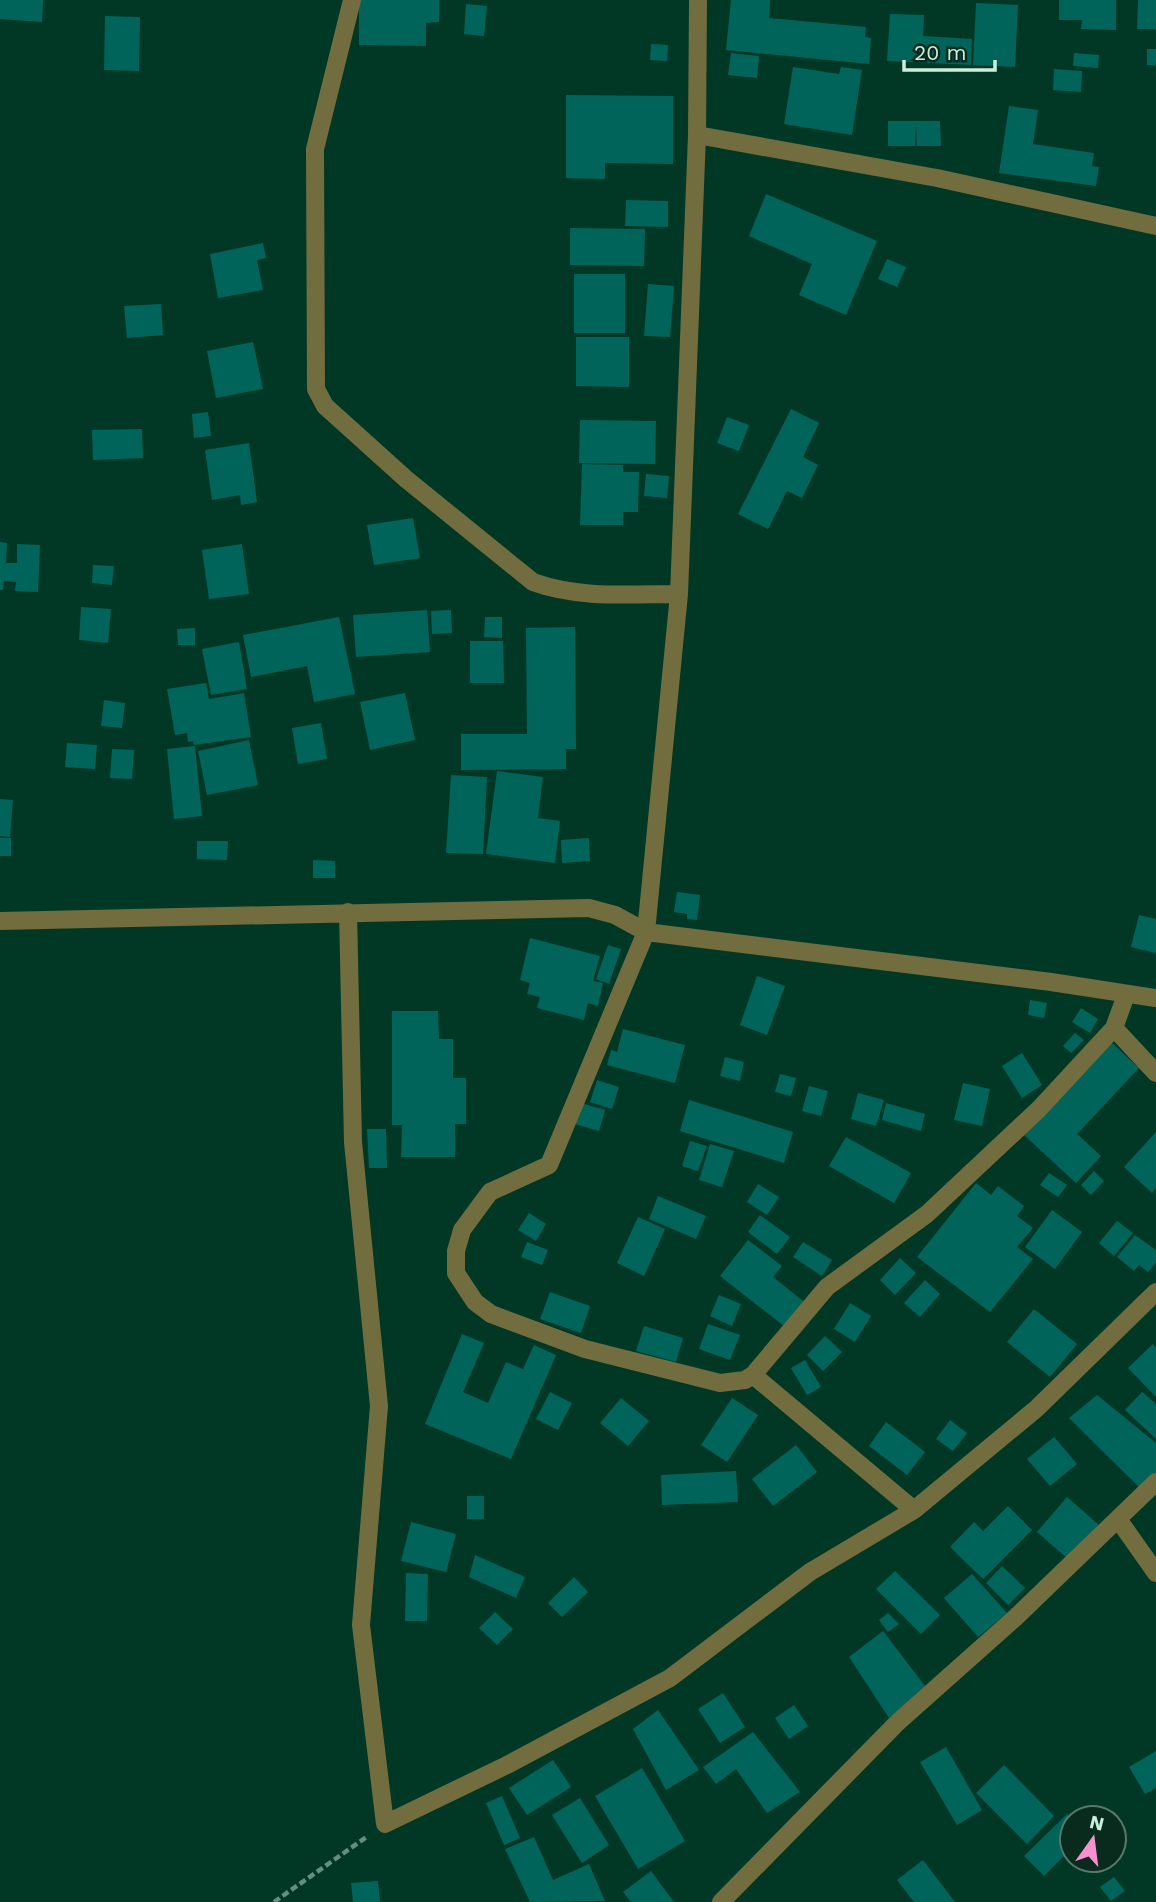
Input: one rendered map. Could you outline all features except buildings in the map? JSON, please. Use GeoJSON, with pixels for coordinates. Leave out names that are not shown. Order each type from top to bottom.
{"type":"FeatureCollection","features":[{"type":"Feature","properties":{"kind":"street"},"geometry":{"type":"LineString","coordinates":[[352,0],[316,149],[316,389],[325,405],[406,479],[533,582],[554,590],[586,594],[679,594]]}},
{"type":"Feature","properties":{"kind":"street"},"geometry":{"type":"LineString","coordinates":[[698,0],[697,135],[679,594],[646,932],[549,1165],[490,1192],[462,1230],[456,1273],[475,1302],[491,1314],[585,1349],[720,1383],[745,1380],[753,1375],[827,1287],[928,1214],[1039,1109],[1114,1028],[1126,995]]}},
{"type":"Feature","properties":{"kind":"street"},"geometry":{"type":"LineString","coordinates":[[697,135],[937,178],[1156,226]]}},
{"type":"Feature","properties":{"kind":"street"},"geometry":{"type":"LineString","coordinates":[[0,921],[589,908],[615,915],[646,932],[1051,982],[1156,998]]}},
{"type":"Feature","properties":{"kind":"street"},"geometry":{"type":"LineString","coordinates":[[348,912],[353,1142],[379,1406],[361,1625],[385,1824],[507,1765],[670,1678],[810,1572],[914,1510],[1036,1409],[1156,1292]]}},
{"type":"Feature","properties":{"kind":"street"},"geometry":{"type":"LineString","coordinates":[[1114,1028],[1156,1073]]}},
{"type":"Feature","properties":{"kind":"street"},"geometry":{"type":"LineString","coordinates":[[753,1375],[914,1510]]}},
{"type":"Feature","properties":{"kind":"street"},"geometry":{"type":"LineString","coordinates":[[721,1902],[898,1722],[1016,1617],[1156,1482]]}},
{"type":"Feature","properties":{"kind":"street"},"geometry":{"type":"LineString","coordinates":[[1118,1519],[1156,1573]]}},
{"type":"Feature","properties":{"kind":"path"},"geometry":{"type":"LineString","coordinates":[[274,1902],[385,1824]]}}]}
